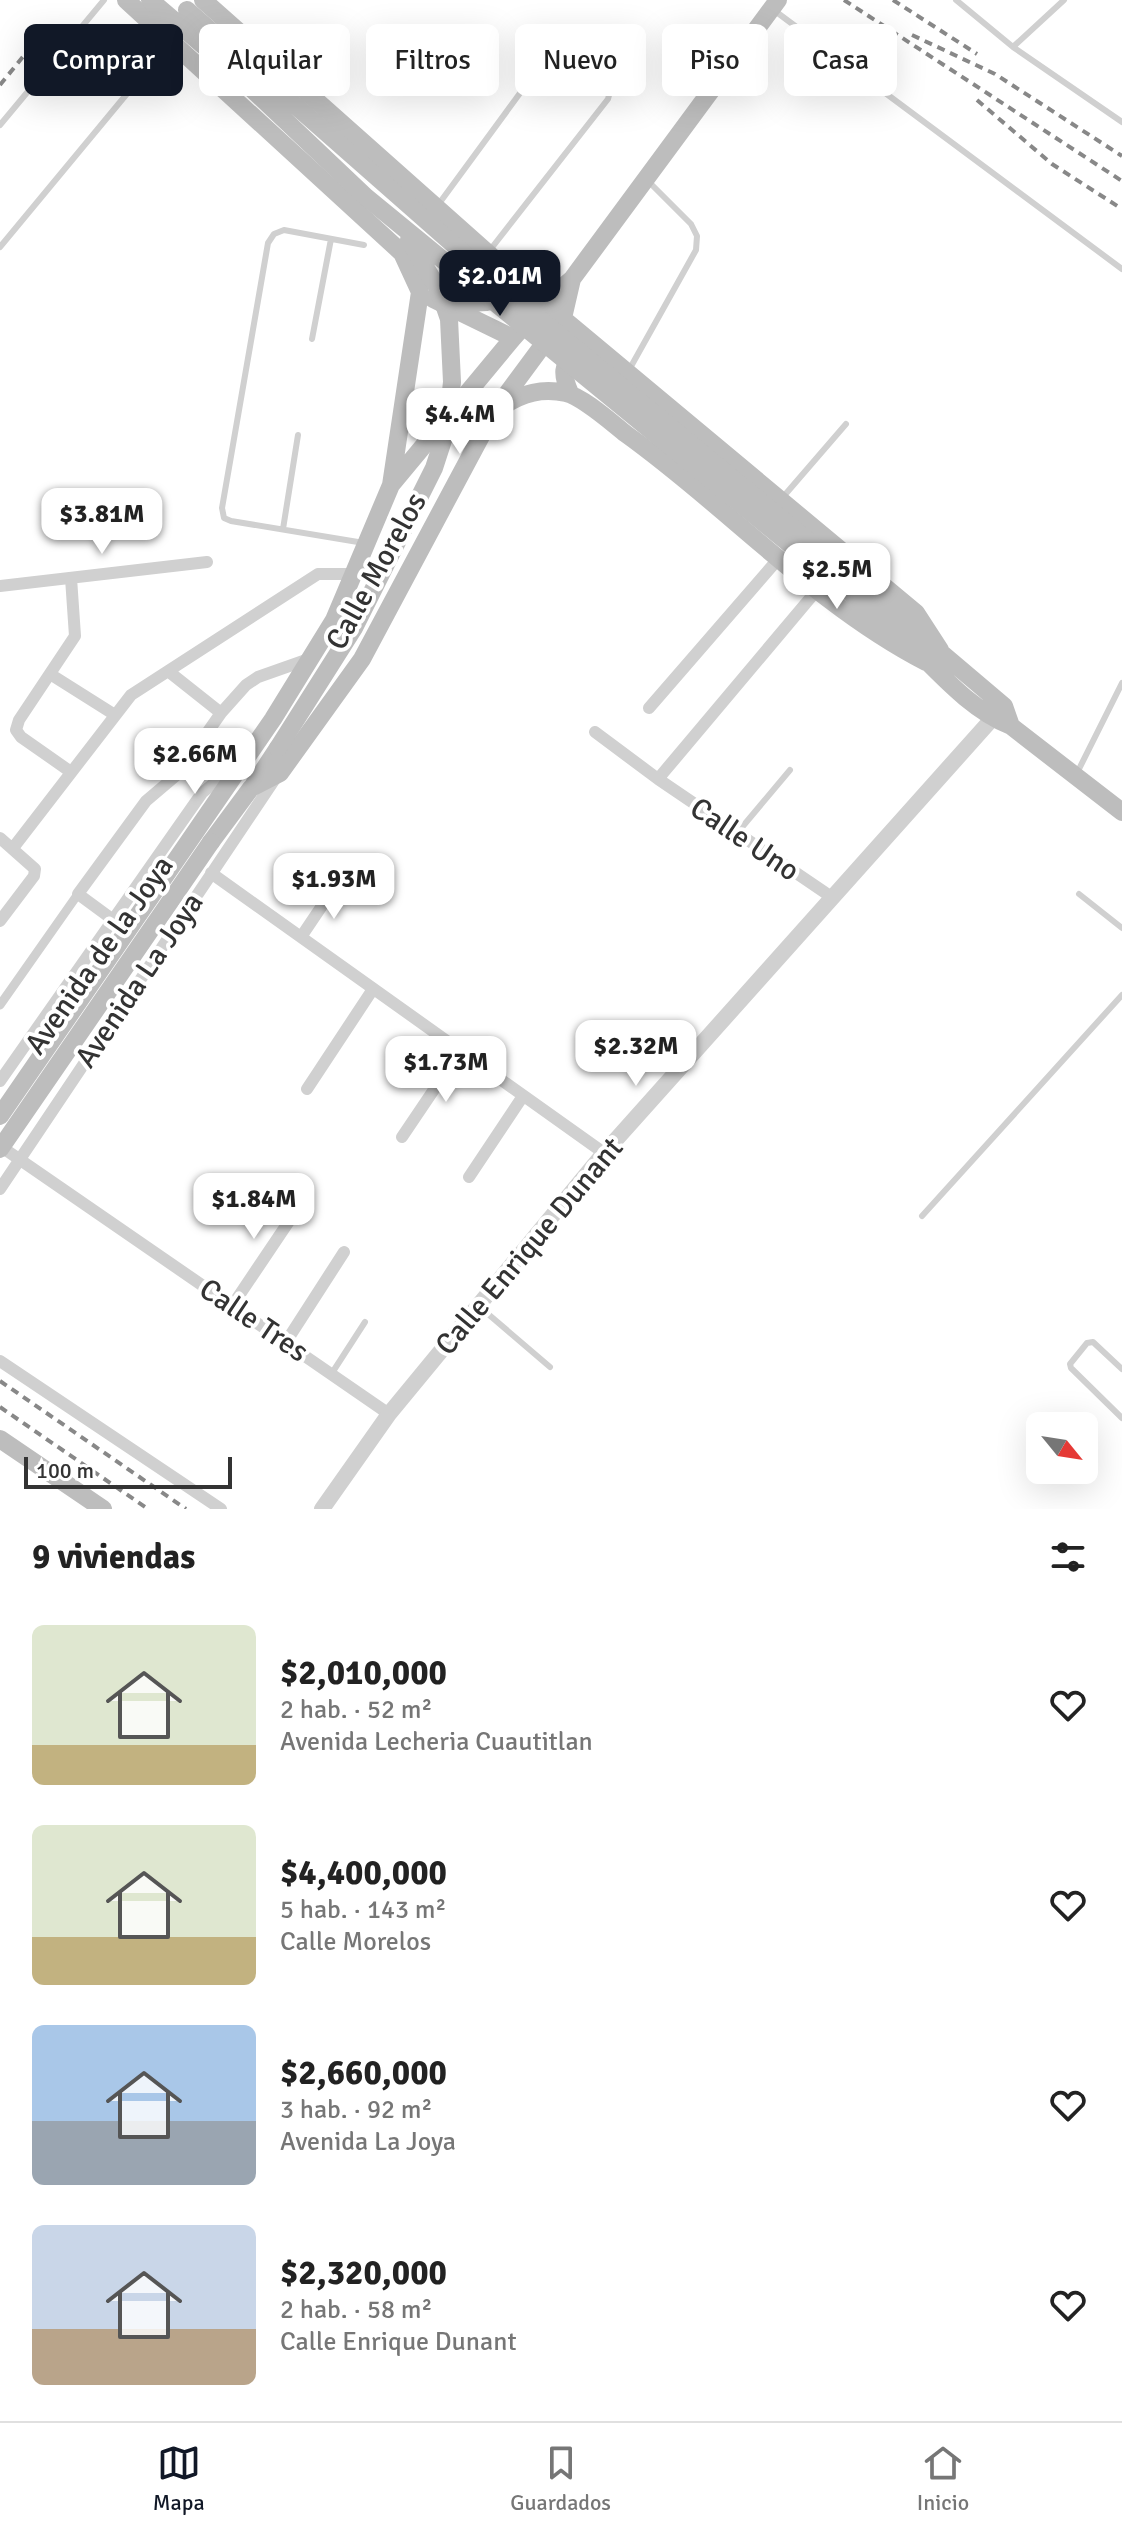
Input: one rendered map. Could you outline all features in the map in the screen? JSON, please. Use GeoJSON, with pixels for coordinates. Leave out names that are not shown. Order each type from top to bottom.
{"type":"FeatureCollection","features":[{"type":"Feature","properties":{"kind":"main road"},"geometry":{"type":"LineString","coordinates":[[126,0],[152,24]]}},
{"type":"Feature","properties":{"kind":"main road"},"geometry":{"type":"LineString","coordinates":[[150,0],[232,70],[366,197],[899,634],[926,662]]}},
{"type":"Feature","properties":{"kind":"main road"},"geometry":{"type":"LineString","coordinates":[[190,3],[350,153],[512,296],[940,650],[1011,726],[1122,812]]}},
{"type":"Feature","properties":{"kind":"main road"},"geometry":{"type":"LineString","coordinates":[[190,3],[916,613],[940,650]]}},
{"type":"Feature","properties":{"kind":"main road"},"geometry":{"type":"LineString","coordinates":[[563,318],[572,279],[775,4]]}},
{"type":"Feature","properties":{"kind":"main road"},"geometry":{"type":"LineString","coordinates":[[183,52],[402,253],[420,292],[391,485]]}},
{"type":"Feature","properties":{"kind":"main road","name":"Avenida de la Joya"},"geometry":{"type":"LineString","coordinates":[[0,1147],[278,748],[354,628],[434,468],[447,428],[452,349],[449,319],[439,290],[415,249],[350,153]]}},
{"type":"Feature","properties":{"kind":"main road"},"geometry":{"type":"LineString","coordinates":[[445,305],[487,302],[500,289],[505,268]]}},
{"type":"Feature","properties":{"kind":"main road","name":"Calle Morelos"},"geometry":{"type":"LineString","coordinates":[[231,780],[334,620],[391,485],[513,338],[544,303],[572,279]]}},
{"type":"Feature","properties":{"kind":"main road"},"geometry":{"type":"LineString","coordinates":[[420,292],[513,338]]}},
{"type":"Feature","properties":{"kind":"main road","name":"Calle Morelos"},"geometry":{"type":"LineString","coordinates":[[249,791],[280,773],[362,659],[495,410],[563,318]]}},
{"type":"Feature","properties":{"kind":"main road"},"geometry":{"type":"LineString","coordinates":[[590,341],[576,350],[564,364],[564,380],[570,393],[645,448],[817,590],[887,642],[926,662],[998,712]]}},
{"type":"Feature","properties":{"kind":"main road"},"geometry":{"type":"LineString","coordinates":[[495,410],[530,392],[570,393]]}},
{"type":"Feature","properties":{"kind":"main road","name":"Avenida de la Joya"},"geometry":{"type":"LineString","coordinates":[[0,1116],[231,780]]}},
{"type":"Feature","properties":{"kind":"main road"},"geometry":{"type":"LineString","coordinates":[[0,1439],[103,1509]]}},
{"type":"Feature","properties":{"kind":"street"},"geometry":{"type":"LineString","coordinates":[[649,708],[779,558]]}},
{"type":"Feature","properties":{"kind":"street"},"geometry":{"type":"LineString","coordinates":[[0,586],[207,562]]}},
{"type":"Feature","properties":{"kind":"street"},"geometry":{"type":"LineString","coordinates":[[13,848],[131,695],[318,574],[354,574]]}},
{"type":"Feature","properties":{"kind":"street"},"geometry":{"type":"LineString","coordinates":[[71,578],[75,636],[19,720],[16,730],[21,737],[71,772]]}},
{"type":"Feature","properties":{"kind":"street"},"geometry":{"type":"LineString","coordinates":[[658,779],[817,590]]}},
{"type":"Feature","properties":{"kind":"street","name":"Calle Morelos"},"geometry":{"type":"LineString","coordinates":[[0,1005],[146,801],[179,773],[221,713],[246,685],[258,677],[312,658]]}},
{"type":"Feature","properties":{"kind":"street"},"geometry":{"type":"LineString","coordinates":[[168,671],[221,713]]}},
{"type":"Feature","properties":{"kind":"street"},"geometry":{"type":"LineString","coordinates":[[50,674],[115,715]]}},
{"type":"Feature","properties":{"kind":"street","name":"Calle Enrique Dunant"},"geometry":{"type":"LineString","coordinates":[[322,1509],[389,1414],[604,1153],[998,712]]}},
{"type":"Feature","properties":{"kind":"street","name":"Calle Uno"},"geometry":{"type":"LineString","coordinates":[[595,732],[658,779],[833,898]]}},
{"type":"Feature","properties":{"kind":"street","name":"Avenida La Joya"},"geometry":{"type":"LineString","coordinates":[[0,1189],[280,773]]}},
{"type":"Feature","properties":{"kind":"street","name":"Avenida La Joya"},"geometry":{"type":"LineString","coordinates":[[0,1081],[202,793],[214,783],[231,780]]}},
{"type":"Feature","properties":{"kind":"street"},"geometry":{"type":"LineString","coordinates":[[0,838],[35,869],[34,876],[0,921]]}},
{"type":"Feature","properties":{"kind":"street"},"geometry":{"type":"LineString","coordinates":[[211,873],[604,1153]]}},
{"type":"Feature","properties":{"kind":"street"},"geometry":{"type":"LineString","coordinates":[[301,937],[336,885]]}},
{"type":"Feature","properties":{"kind":"street"},"geometry":{"type":"LineString","coordinates":[[78,894],[112,919]]}},
{"type":"Feature","properties":{"kind":"street"},"geometry":{"type":"LineString","coordinates":[[307,1089],[373,989]]}},
{"type":"Feature","properties":{"kind":"street"},"geometry":{"type":"LineString","coordinates":[[402,1137],[460,1051]]}},
{"type":"Feature","properties":{"kind":"street"},"geometry":{"type":"LineString","coordinates":[[469,1177],[523,1096]]}},
{"type":"Feature","properties":{"kind":"street","name":"Calle Tres"},"geometry":{"type":"LineString","coordinates":[[0,1147],[389,1414]]}},
{"type":"Feature","properties":{"kind":"street"},"geometry":{"type":"LineString","coordinates":[[232,1306],[306,1196]]}},
{"type":"Feature","properties":{"kind":"street"},"geometry":{"type":"LineString","coordinates":[[286,1342],[344,1252]]}},
{"type":"Feature","properties":{"kind":"street"},"geometry":{"type":"LineString","coordinates":[[0,1361],[221,1509]]}},
{"type":"Feature","properties":{"kind":"lane"},"geometry":{"type":"LineString","coordinates":[[0,125],[104,0]]}},
{"type":"Feature","properties":{"kind":"lane"},"geometry":{"type":"LineString","coordinates":[[956,0],[1013,47],[1122,122]]}},
{"type":"Feature","properties":{"kind":"lane"},"geometry":{"type":"LineString","coordinates":[[1013,47],[1064,0]]}},
{"type":"Feature","properties":{"kind":"lane"},"geometry":{"type":"LineString","coordinates":[[775,4],[1122,269]]}},
{"type":"Feature","properties":{"kind":"lane"},"geometry":{"type":"LineString","coordinates":[[436,207],[548,55],[561,46],[573,48],[606,71],[612,84],[608,99],[488,253]]}},
{"type":"Feature","properties":{"kind":"lane"},"geometry":{"type":"LineString","coordinates":[[0,247],[125,96]]}},
{"type":"Feature","properties":{"kind":"lane"},"geometry":{"type":"LineString","coordinates":[[628,372],[696,250],[697,236],[691,224],[646,180]]}},
{"type":"Feature","properties":{"kind":"lane"},"geometry":{"type":"LineString","coordinates":[[364,245],[284,230],[274,234],[268,243],[222,508],[224,518],[231,521],[367,544]]}},
{"type":"Feature","properties":{"kind":"lane"},"geometry":{"type":"LineString","coordinates":[[312,339],[331,239]]}},
{"type":"Feature","properties":{"kind":"lane"},"geometry":{"type":"LineString","coordinates":[[781,500],[846,424]]}},
{"type":"Feature","properties":{"kind":"lane"},"geometry":{"type":"LineString","coordinates":[[283,529],[298,435]]}},
{"type":"Feature","properties":{"kind":"lane"},"geometry":{"type":"LineString","coordinates":[[1076,775],[1122,683]]}},
{"type":"Feature","properties":{"kind":"lane"},"geometry":{"type":"LineString","coordinates":[[738,832],[790,770]]}},
{"type":"Feature","properties":{"kind":"lane"},"geometry":{"type":"LineString","coordinates":[[1079,894],[1122,928]]}},
{"type":"Feature","properties":{"kind":"lane"},"geometry":{"type":"LineString","coordinates":[[922,1216],[1122,995]]}},
{"type":"Feature","properties":{"kind":"lane"},"geometry":{"type":"LineString","coordinates":[[478,1305],[550,1367]]}},
{"type":"Feature","properties":{"kind":"lane"},"geometry":{"type":"LineString","coordinates":[[332,1373],[365,1322]]}},
{"type":"Feature","properties":{"kind":"lane"},"geometry":{"type":"LineString","coordinates":[[1122,1369],[1093,1342],[1087,1343],[1070,1364],[1122,1418]]}},
{"type":"Feature","properties":{"kind":"railway"},"geometry":{"type":"LineString","coordinates":[[844,0],[1122,181]]}},
{"type":"Feature","properties":{"kind":"railway"},"geometry":{"type":"LineString","coordinates":[[893,0],[977,54]]}},
{"type":"Feature","properties":{"kind":"railway"},"geometry":{"type":"LineString","coordinates":[[912,35],[995,74],[1122,156]]}},
{"type":"Feature","properties":{"kind":"railway"},"geometry":{"type":"LineString","coordinates":[[0,85],[24,55]]}},
{"type":"Feature","properties":{"kind":"railway"},"geometry":{"type":"LineString","coordinates":[[977,100],[1052,164],[1122,209]]}},
{"type":"Feature","properties":{"kind":"railway"},"geometry":{"type":"LineString","coordinates":[[0,1381],[186,1509]]}},
{"type":"Feature","properties":{"kind":"railway"},"geometry":{"type":"LineString","coordinates":[[0,1407],[148,1509]]}}]}
